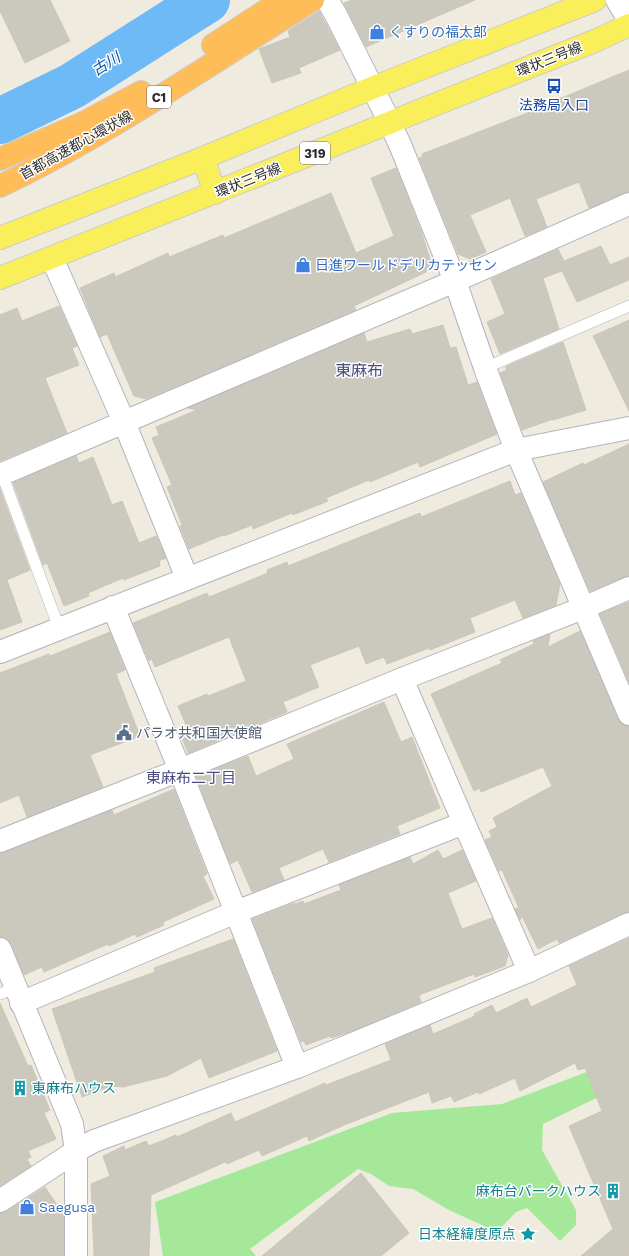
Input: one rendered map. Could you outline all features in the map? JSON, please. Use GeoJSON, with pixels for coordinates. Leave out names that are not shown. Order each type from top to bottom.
{"type":"FeatureCollection","features":[{"type":"Feature","properties":{"kind":"highway"},"geometry":{"type":"LineString","coordinates":[[148,96],[282,0]]}},
{"type":"Feature","properties":{"kind":"highway","name":"首都高速都心環状線"},"geometry":{"type":"LineString","coordinates":[[0,186],[38,168],[93,138],[148,96],[288,0]]}},
{"type":"Feature","properties":{"kind":"highway"},"geometry":{"type":"LineString","coordinates":[[148,96],[305,0]]}},
{"type":"Feature","properties":{"kind":"highway","name":"首都高速都心環状線"},"geometry":{"type":"LineString","coordinates":[[0,159],[148,96],[313,0]]}},
{"type":"Feature","properties":{"kind":"main road"},"geometry":{"type":"LineString","coordinates":[[0,238],[595,0]]}},
{"type":"Feature","properties":{"kind":"main road","name":"環状三号線"},"geometry":{"type":"LineString","coordinates":[[0,278],[597,40],[629,25]]}},
{"type":"Feature","properties":{"kind":"main road"},"geometry":{"type":"LineString","coordinates":[[203,158],[215,193]]}},
{"type":"Feature","properties":{"kind":"street"},"geometry":{"type":"LineString","coordinates":[[617,0],[629,20]]}},
{"type":"Feature","properties":{"kind":"street"},"geometry":{"type":"LineString","coordinates":[[331,7],[390,123],[455,281],[485,368],[516,450],[629,714]]}},
{"type":"Feature","properties":{"kind":"street"},"geometry":{"type":"LineString","coordinates":[[1,473],[455,281],[629,204]]}},
{"type":"Feature","properties":{"kind":"street"},"geometry":{"type":"LineString","coordinates":[[52,258],[124,422],[187,578]]}},
{"type":"Feature","properties":{"kind":"street"},"geometry":{"type":"LineString","coordinates":[[0,652],[516,450],[629,428]]}},
{"type":"Feature","properties":{"kind":"street"},"geometry":{"type":"LineString","coordinates":[[0,841],[180,770],[402,679],[583,608],[629,588]]}},
{"type":"Feature","properties":{"kind":"street"},"geometry":{"type":"LineString","coordinates":[[113,607],[180,770],[297,1067]]}},
{"type":"Feature","properties":{"kind":"street"},"geometry":{"type":"LineString","coordinates":[[402,679],[529,971]]}},
{"type":"Feature","properties":{"kind":"street"},"geometry":{"type":"LineString","coordinates":[[12,995],[236,912],[464,823]]}},
{"type":"Feature","properties":{"kind":"street"},"geometry":{"type":"LineString","coordinates":[[0,1201],[76,1151],[94,1141],[297,1067],[529,971],[629,924]]}},
{"type":"Feature","properties":{"kind":"street"},"geometry":{"type":"LineString","coordinates":[[0,949],[12,995],[72,1124],[76,1151],[76,1256]]}},
{"type":"Feature","properties":{"kind":"lane"},"geometry":{"type":"LineString","coordinates":[[485,368],[629,306]]}},
{"type":"Feature","properties":{"kind":"lane"},"geometry":{"type":"LineString","coordinates":[[1,473],[59,628]]}},
{"type":"Feature","properties":{"kind":"green space"},"geometry":{"type":"Polygon","coordinates":[[[629,1056],[629,1082],[543,1124],[542,1150],[576,1210],[576,1225],[560,1241],[527,1208],[516,1212],[497,1232],[449,1210],[413,1189],[389,1186],[371,1174],[358,1169],[250,1249],[256,1256],[163,1256],[155,1202],[392,1113],[502,1104],[629,1056]]]}},
{"type":"Feature","properties":{"kind":"building"},"geometry":{"type":"Polygon","coordinates":[[[0,0],[50,0],[70,41],[25,63],[0,11],[0,0]]]}},
{"type":"Feature","properties":{"kind":"building"},"geometry":{"type":"Polygon","coordinates":[[[352,0],[475,0],[366,47],[344,3],[352,0]]]}},
{"type":"Feature","properties":{"kind":"building"},"geometry":{"type":"Polygon","coordinates":[[[319,11],[340,50],[299,68],[301,73],[272,83],[259,49],[290,37],[288,31],[319,11]]]}},
{"type":"Feature","properties":{"kind":"building"},"geometry":{"type":"Polygon","coordinates":[[[629,70],[629,192],[589,208],[579,182],[536,199],[547,227],[525,236],[510,198],[470,215],[486,252],[470,259],[458,254],[419,158],[423,157],[422,154],[548,105],[547,104],[629,70]]]}},
{"type":"Feature","properties":{"kind":"building"},"geometry":{"type":"Polygon","coordinates":[[[396,168],[421,231],[431,262],[426,272],[354,306],[356,310],[146,399],[134,396],[107,334],[100,337],[80,288],[114,273],[115,277],[168,253],[169,257],[223,235],[224,238],[331,193],[356,253],[394,236],[371,178],[396,168]]]}},
{"type":"Feature","properties":{"kind":"building"},"geometry":{"type":"Polygon","coordinates":[[[601,246],[610,265],[629,257],[629,280],[577,302],[562,271],[543,278],[559,329],[500,354],[487,322],[505,314],[491,279],[558,249],[564,261],[601,246]]]}},
{"type":"Feature","properties":{"kind":"building"},"geometry":{"type":"Polygon","coordinates":[[[59,306],[77,346],[72,348],[79,365],[45,378],[67,433],[0,461],[0,315],[17,308],[22,321],[59,306]]]}},
{"type":"Feature","properties":{"kind":"building"},"geometry":{"type":"Polygon","coordinates":[[[629,320],[629,411],[593,336],[629,320]]]}},
{"type":"Feature","properties":{"kind":"building"},"geometry":{"type":"Polygon","coordinates":[[[443,325],[450,348],[456,347],[468,385],[477,382],[497,434],[420,467],[418,462],[370,482],[369,480],[326,498],[328,501],[293,515],[292,513],[253,529],[252,525],[189,549],[180,526],[182,525],[167,487],[172,485],[152,438],[159,435],[156,427],[197,410],[188,408],[364,333],[367,342],[410,329],[412,334],[443,325]]]}},
{"type":"Feature","properties":{"kind":"building"},"geometry":{"type":"Polygon","coordinates":[[[563,342],[586,410],[553,419],[522,430],[500,373],[507,370],[505,367],[563,342]]]}},
{"type":"Feature","properties":{"kind":"building"},"geometry":{"type":"Polygon","coordinates":[[[629,444],[629,576],[590,591],[543,482],[583,463],[584,465],[629,444]]]}},
{"type":"Feature","properties":{"kind":"building"},"geometry":{"type":"Polygon","coordinates":[[[76,456],[79,463],[93,457],[112,505],[122,501],[139,543],[156,536],[166,558],[159,561],[160,566],[124,580],[123,578],[88,593],[89,596],[64,606],[47,563],[43,565],[13,483],[76,456]]]}},
{"type":"Feature","properties":{"kind":"building"},"geometry":{"type":"Polygon","coordinates":[[[510,481],[515,495],[521,493],[560,584],[556,605],[523,618],[515,600],[470,618],[475,632],[430,650],[429,648],[387,664],[384,657],[366,664],[359,646],[310,665],[319,687],[283,702],[287,712],[188,753],[179,730],[187,727],[178,706],[207,694],[208,696],[246,681],[229,637],[155,667],[152,659],[149,661],[133,623],[207,593],[209,597],[268,573],[267,570],[287,562],[288,566],[420,513],[421,517],[510,481]]]}},
{"type":"Feature","properties":{"kind":"building"},"geometry":{"type":"Polygon","coordinates":[[[0,489],[30,570],[7,580],[22,622],[0,630],[0,489]]]}},
{"type":"Feature","properties":{"kind":"building"},"geometry":{"type":"Polygon","coordinates":[[[629,602],[629,682],[600,614],[629,602]]]}},
{"type":"Feature","properties":{"kind":"building"},"geometry":{"type":"Polygon","coordinates":[[[580,631],[618,719],[622,724],[629,726],[629,912],[559,943],[557,939],[538,949],[522,916],[520,920],[515,909],[519,908],[502,870],[499,871],[485,840],[492,837],[489,831],[497,827],[493,818],[552,786],[543,767],[481,792],[480,788],[474,791],[431,694],[502,663],[500,660],[534,644],[533,641],[550,634],[548,647],[580,631]]]}},
{"type":"Feature","properties":{"kind":"building"},"geometry":{"type":"Polygon","coordinates":[[[110,632],[125,670],[116,674],[140,736],[90,755],[103,787],[27,817],[19,795],[0,803],[0,673],[49,654],[50,656],[110,632]]]}},
{"type":"Feature","properties":{"kind":"building"},"geometry":{"type":"Polygon","coordinates":[[[384,702],[401,742],[412,737],[440,808],[397,826],[400,834],[329,862],[323,849],[279,868],[284,880],[252,892],[238,860],[230,864],[197,776],[248,756],[256,776],[294,759],[287,744],[384,702]]]}},
{"type":"Feature","properties":{"kind":"building"},"geometry":{"type":"Polygon","coordinates":[[[174,789],[207,874],[203,876],[214,899],[163,922],[164,925],[137,937],[135,934],[109,946],[108,944],[44,972],[42,967],[24,975],[11,944],[7,939],[0,937],[0,854],[112,810],[114,815],[174,789]]]}},
{"type":"Feature","properties":{"kind":"building"},"geometry":{"type":"Polygon","coordinates":[[[438,850],[443,859],[462,850],[476,881],[448,893],[462,929],[492,918],[508,955],[505,966],[475,977],[474,974],[419,995],[421,1002],[355,1030],[331,1038],[330,1036],[306,1045],[304,1041],[301,1042],[252,919],[294,903],[303,901],[304,904],[341,890],[339,885],[410,857],[413,864],[438,850]]]}},
{"type":"Feature","properties":{"kind":"building"},"geometry":{"type":"Polygon","coordinates":[[[629,938],[629,1256],[581,1256],[613,1229],[569,1126],[602,1111],[585,1068],[578,1070],[575,1063],[520,1091],[515,1078],[479,1094],[478,1092],[454,1102],[451,1096],[432,1103],[429,1092],[344,1125],[309,1141],[307,1136],[262,1156],[259,1150],[227,1164],[225,1162],[151,1195],[149,1256],[94,1256],[91,1184],[110,1176],[103,1156],[124,1146],[125,1150],[146,1141],[149,1146],[176,1135],[177,1137],[231,1113],[235,1122],[325,1083],[326,1085],[391,1060],[385,1044],[430,1025],[433,1034],[475,1016],[474,1014],[492,1005],[496,1013],[527,998],[531,1007],[577,985],[569,966],[629,938]]]}},
{"type":"Feature","properties":{"kind":"building"},"geometry":{"type":"Polygon","coordinates":[[[233,939],[277,1051],[209,1078],[201,1058],[167,1076],[123,1087],[111,1086],[82,1097],[52,1009],[155,972],[154,968],[233,939]]]}},
{"type":"Feature","properties":{"kind":"building"},"geometry":{"type":"Polygon","coordinates":[[[0,1003],[28,1066],[31,1065],[50,1110],[44,1113],[56,1139],[28,1151],[31,1157],[27,1159],[31,1166],[0,1186],[0,1003]]]}},
{"type":"Feature","properties":{"kind":"building"},"geometry":{"type":"Polygon","coordinates":[[[361,1173],[409,1233],[381,1256],[262,1256],[361,1173]]]}},
{"type":"Feature","properties":{"kind":"building"},"geometry":{"type":"Polygon","coordinates":[[[45,1187],[64,1215],[64,1256],[0,1256],[0,1213],[7,1211],[45,1187]]]}},
{"type":"Feature","properties":{"kind":"waterway","name":"古川"},"geometry":{"type":"LineString","coordinates":[[0,121],[72,86],[207,0]]}},
{"type":"Feature","properties":{"kind":"place","name":"くすりの福太郎"},"geometry":{"type":"Point","coordinates":[377,32]}},
{"type":"Feature","properties":{"kind":"place","name":"法務局入口"},"geometry":{"type":"Point","coordinates":[554,86]}},
{"type":"Feature","properties":{"kind":"place","name":"日進ワールドデリカテッセン"},"geometry":{"type":"Point","coordinates":[303,265]}},
{"type":"Feature","properties":{"kind":"place","name":"パラオ共和国大使館"},"geometry":{"type":"Point","coordinates":[124,733]}},
{"type":"Feature","properties":{"kind":"place","name":"東麻布ハウス"},"geometry":{"type":"Point","coordinates":[20,1088]}},
{"type":"Feature","properties":{"kind":"place","name":"麻布台パークハウス"},"geometry":{"type":"Point","coordinates":[613,1191]}},
{"type":"Feature","properties":{"kind":"place","name":"Saegusa"},"geometry":{"type":"Point","coordinates":[27,1207]}},
{"type":"Feature","properties":{"kind":"place","name":"日本経緯度原点"},"geometry":{"type":"Point","coordinates":[528,1234]}},
{"type":"Feature","properties":{"kind":"district","name":"東麻布"},"geometry":{"type":"Point","coordinates":[359,370]}},
{"type":"Feature","properties":{"kind":"district","name":"東麻布二丁目"},"geometry":{"type":"Point","coordinates":[191,778]}}]}
